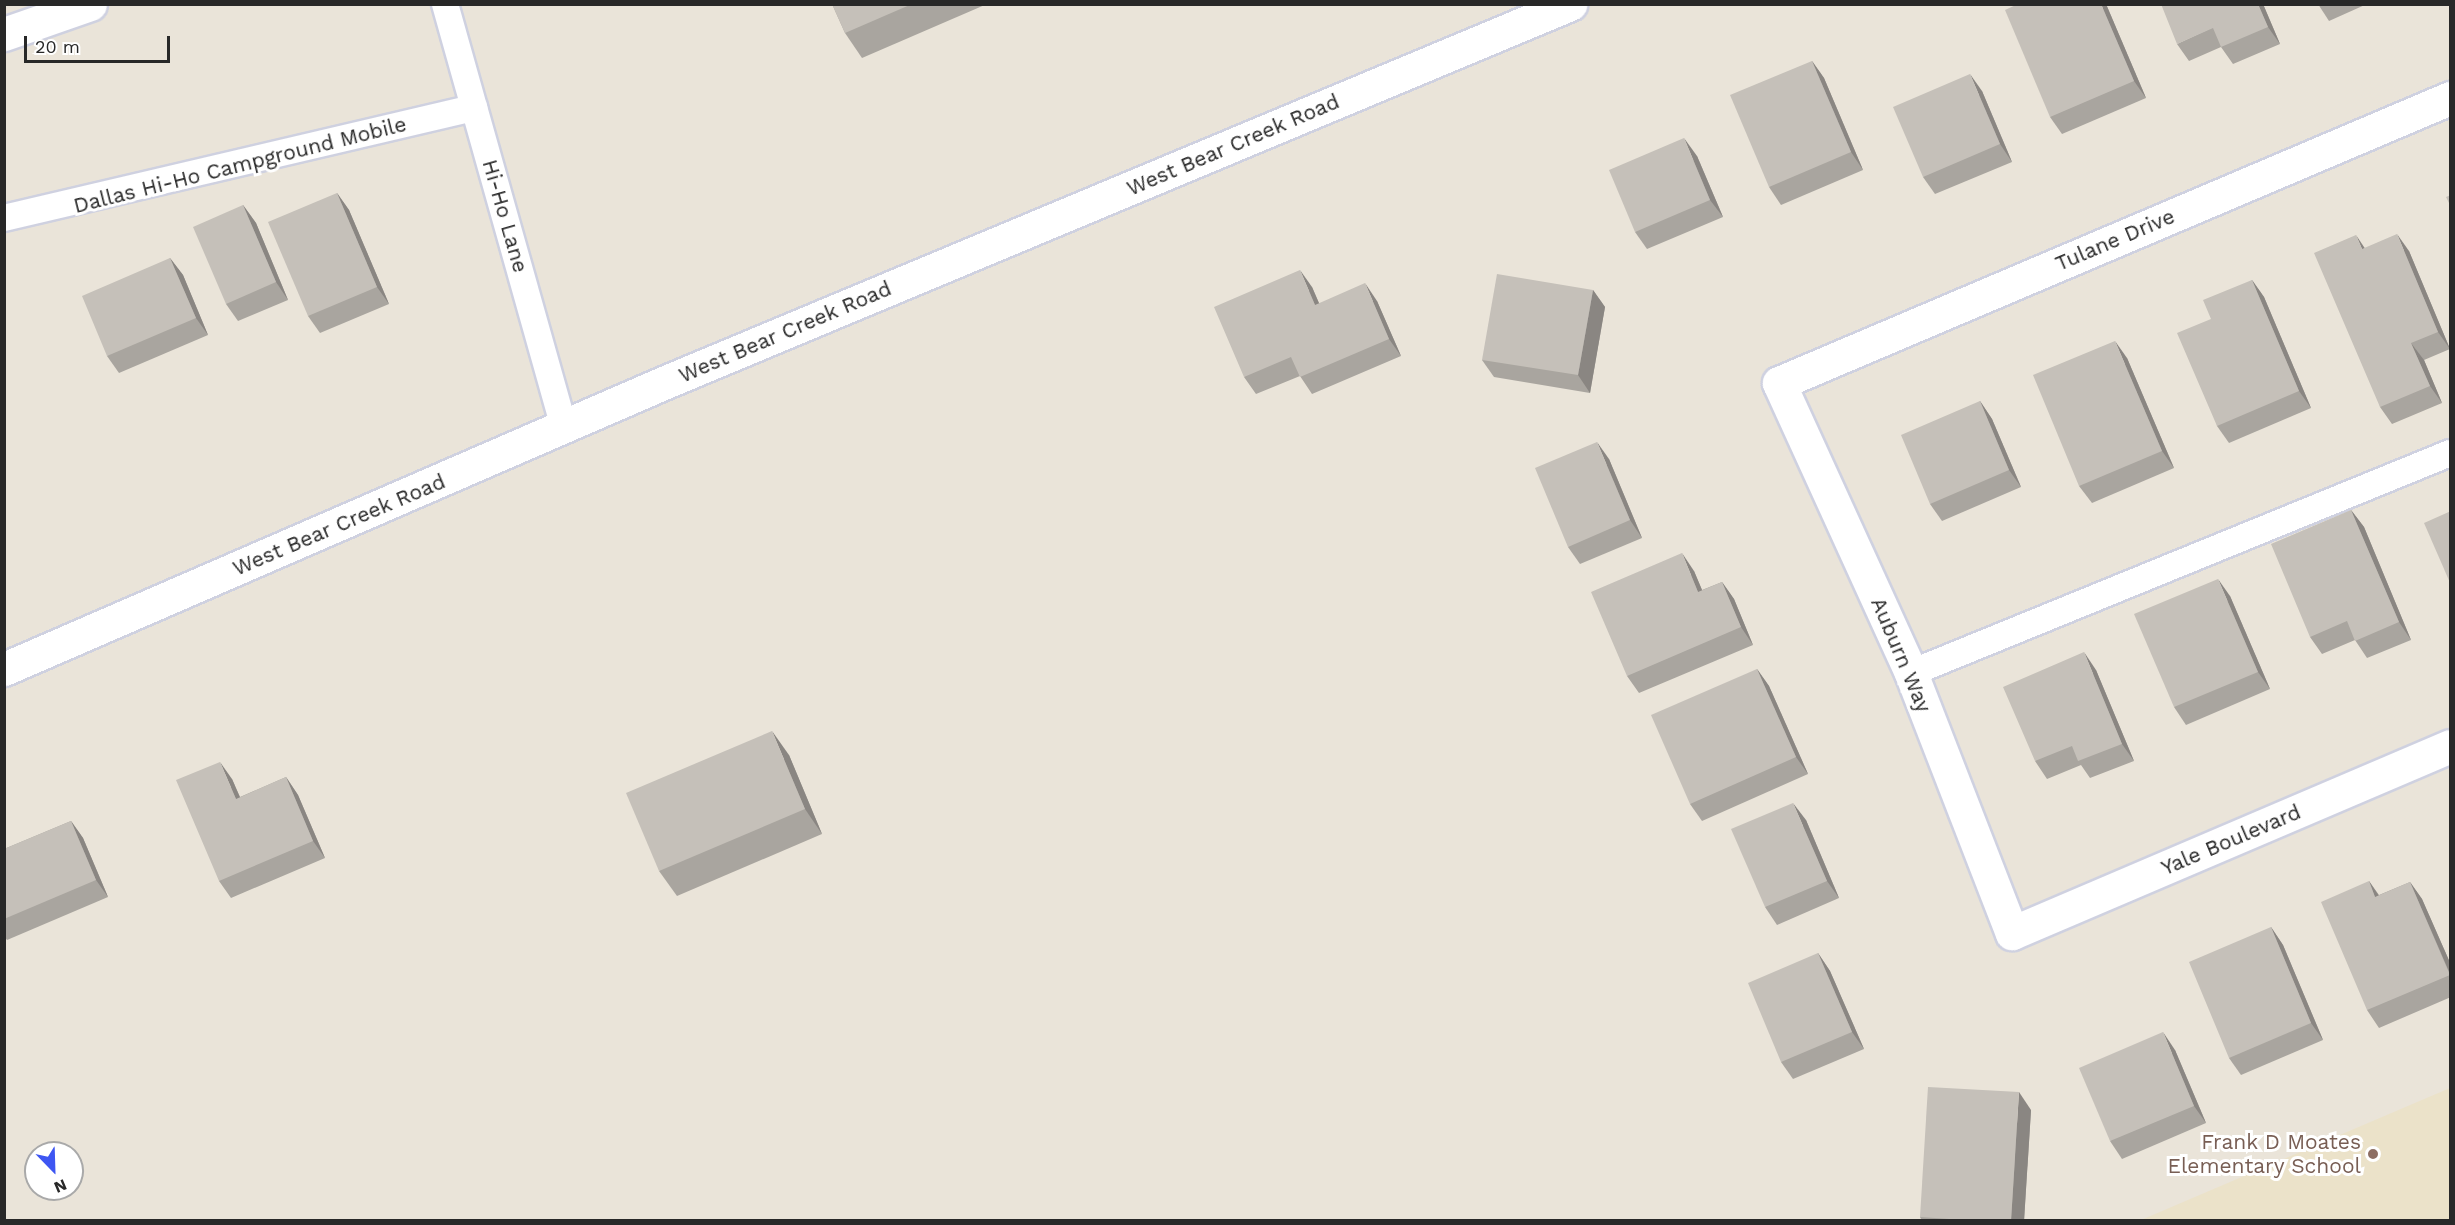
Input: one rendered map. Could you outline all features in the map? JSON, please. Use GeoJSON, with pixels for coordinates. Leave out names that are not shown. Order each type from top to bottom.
{"type":"FeatureCollection","features":[{"type":"Feature","properties":{"kind":"street"},"geometry":{"type":"LineString","coordinates":[[4,34],[90,4]]}},
{"type":"Feature","properties":{"kind":"street","name":"West Bear Creek Road"},"geometry":{"type":"LineString","coordinates":[[4,669],[564,427],[1570,4]]}},
{"type":"Feature","properties":{"kind":"street","name":"Tulane Drive"},"geometry":{"type":"LineString","coordinates":[[1779,382],[2451,98]]}},
{"type":"Feature","properties":{"kind":"street","name":"Auburn Way"},"geometry":{"type":"LineString","coordinates":[[1779,382],[1911,673],[2012,933]]}},
{"type":"Feature","properties":{"kind":"street","name":"Yale Boulevard"},"geometry":{"type":"LineString","coordinates":[[2012,933],[2451,746]]}},
{"type":"Feature","properties":{"kind":"lane","name":"Hi-Ho Lane"},"geometry":{"type":"LineString","coordinates":[[445,4],[564,427]]}},
{"type":"Feature","properties":{"kind":"lane","name":"Dallas Hi-Ho Campground Mobile"},"geometry":{"type":"LineString","coordinates":[[4,218],[474,108]]}},
{"type":"Feature","properties":{"kind":"lane"},"geometry":{"type":"LineString","coordinates":[[1911,673],[2451,453]]}},
{"type":"Feature","properties":{"kind":"shaded area","name":"Frank D Moates Elementary School"},"geometry":{"type":"Polygon","coordinates":[[[2450,1088],[2450,1220],[2141,1220],[2450,1088]]]}},
{"type":"Feature","properties":{"kind":"building"},"geometry":{"type":"Polygon","coordinates":[[[832,4],[912,4],[845,33],[832,4]]]}},
{"type":"Feature","properties":{"kind":"building"},"geometry":{"type":"Polygon","coordinates":[[[2018,4],[2101,4],[2134,81],[2050,117],[2005,10],[2018,4]]]}},
{"type":"Feature","properties":{"kind":"building"},"geometry":{"type":"Polygon","coordinates":[[[2161,4],[2258,4],[2268,27],[2221,47],[2213,28],[2177,44],[2161,4]]]}},
{"type":"Feature","properties":{"kind":"building"},"geometry":{"type":"Polygon","coordinates":[[[1812,61],[1851,152],[1769,187],[1730,95],[1812,61]]]}},
{"type":"Feature","properties":{"kind":"building"},"geometry":{"type":"Polygon","coordinates":[[[1970,74],[2000,144],[1923,177],[1893,107],[1970,74]]]}},
{"type":"Feature","properties":{"kind":"building"},"geometry":{"type":"Polygon","coordinates":[[[1684,138],[1710,200],[1635,232],[1609,170],[1684,138]]]}},
{"type":"Feature","properties":{"kind":"building"},"geometry":{"type":"Polygon","coordinates":[[[337,193],[377,287],[308,316],[268,222],[337,193]]]}},
{"type":"Feature","properties":{"kind":"building"},"geometry":{"type":"Polygon","coordinates":[[[2451,195],[2451,207],[2446,197],[2451,195]]]}},
{"type":"Feature","properties":{"kind":"building"},"geometry":{"type":"Polygon","coordinates":[[[243,205],[276,282],[226,304],[193,227],[243,205]]]}},
{"type":"Feature","properties":{"kind":"building"},"geometry":{"type":"Polygon","coordinates":[[[2397,234],[2438,332],[2411,343],[2430,386],[2380,407],[2314,253],[2356,235],[2362,249],[2397,234]]]}},
{"type":"Feature","properties":{"kind":"building"},"geometry":{"type":"Polygon","coordinates":[[[170,258],[196,318],[107,356],[82,296],[170,258]]]}},
{"type":"Feature","properties":{"kind":"building"},"geometry":{"type":"Polygon","coordinates":[[[1300,270],[1315,305],[1365,283],[1389,339],[1300,377],[1291,357],[1244,377],[1214,307],[1300,270]]]}},
{"type":"Feature","properties":{"kind":"building"},"geometry":{"type":"Polygon","coordinates":[[[1497,274],[1593,290],[1578,375],[1482,360],[1497,274]]]}},
{"type":"Feature","properties":{"kind":"building"},"geometry":{"type":"Polygon","coordinates":[[[2252,280],[2299,391],[2217,426],[2177,333],[2211,319],[2203,300],[2252,280]]]}},
{"type":"Feature","properties":{"kind":"building"},"geometry":{"type":"Polygon","coordinates":[[[2115,341],[2162,451],[2079,486],[2033,375],[2115,341]]]}},
{"type":"Feature","properties":{"kind":"building"},"geometry":{"type":"Polygon","coordinates":[[[1980,401],[2009,470],[1930,504],[1901,435],[1980,401]]]}},
{"type":"Feature","properties":{"kind":"building"},"geometry":{"type":"Polygon","coordinates":[[[1597,442],[1630,520],[1568,547],[1535,468],[1597,442]]]}},
{"type":"Feature","properties":{"kind":"building"},"geometry":{"type":"Polygon","coordinates":[[[2351,510],[2399,622],[2355,641],[2347,621],[2310,637],[2271,544],[2351,510]]]}},
{"type":"Feature","properties":{"kind":"building"},"geometry":{"type":"Polygon","coordinates":[[[2451,511],[2451,585],[2424,523],[2451,511]]]}},
{"type":"Feature","properties":{"kind":"building"},"geometry":{"type":"Polygon","coordinates":[[[1682,553],[1698,592],[1722,582],[1741,627],[1627,676],[1591,592],[1682,553]]]}},
{"type":"Feature","properties":{"kind":"building"},"geometry":{"type":"Polygon","coordinates":[[[2218,579],[2258,672],[2174,707],[2134,614],[2218,579]]]}},
{"type":"Feature","properties":{"kind":"building"},"geometry":{"type":"Polygon","coordinates":[[[2084,652],[2122,744],[2078,761],[2072,746],[2035,761],[2003,687],[2084,652]]]}},
{"type":"Feature","properties":{"kind":"building"},"geometry":{"type":"Polygon","coordinates":[[[1757,669],[1796,757],[1690,804],[1651,715],[1757,669]]]}},
{"type":"Feature","properties":{"kind":"building"},"geometry":{"type":"Polygon","coordinates":[[[772,731],[805,809],[659,871],[626,793],[772,731]]]}},
{"type":"Feature","properties":{"kind":"building"},"geometry":{"type":"Polygon","coordinates":[[[220,762],[236,799],[286,777],[313,841],[219,881],[176,780],[220,762]]]}},
{"type":"Feature","properties":{"kind":"building"},"geometry":{"type":"Polygon","coordinates":[[[1793,803],[1827,881],[1765,907],[1731,829],[1793,803]]]}},
{"type":"Feature","properties":{"kind":"building"},"geometry":{"type":"Polygon","coordinates":[[[71,821],[96,880],[4,919],[4,849],[71,821]]]}},
{"type":"Feature","properties":{"kind":"building"},"geometry":{"type":"Polygon","coordinates":[[[2369,881],[2375,897],[2410,882],[2450,975],[2367,1010],[2321,902],[2369,881]]]}},
{"type":"Feature","properties":{"kind":"building"},"geometry":{"type":"Polygon","coordinates":[[[2271,927],[2311,1023],[2229,1058],[2189,962],[2271,927]]]}},
{"type":"Feature","properties":{"kind":"building"},"geometry":{"type":"Polygon","coordinates":[[[1818,953],[1852,1032],[1781,1062],[1748,983],[1818,953]]]}},
{"type":"Feature","properties":{"kind":"building"},"geometry":{"type":"Polygon","coordinates":[[[2163,1032],[2194,1106],[2110,1141],[2079,1068],[2163,1032]]]}},
{"type":"Feature","properties":{"kind":"building"},"geometry":{"type":"Polygon","coordinates":[[[1928,1087],[2019,1092],[2011,1221],[1920,1217],[1928,1087]]]}},
{"type":"Feature","properties":{"kind":"place","name":"Frank D Moates Elementary School"},"geometry":{"type":"Point","coordinates":[2373,1154]}}]}
